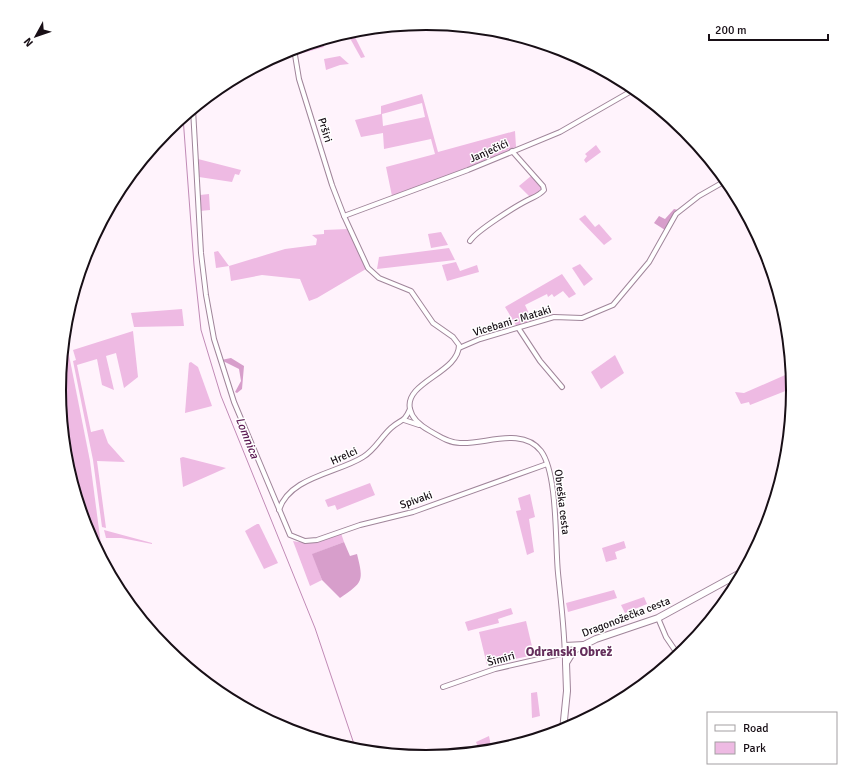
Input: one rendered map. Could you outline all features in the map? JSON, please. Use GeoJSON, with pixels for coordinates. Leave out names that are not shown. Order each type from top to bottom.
{"type":"FeatureCollection","features":[{"type":"Feature","properties":{"kind":"main road","name":"Dragonožečka cesta"},"geometry":{"type":"LineString","coordinates":[[566,666],[572,652],[586,643],[658,618],[735,575]]}},
{"type":"Feature","properties":{"kind":"main road","name":"Obreška cesta"},"geometry":{"type":"LineString","coordinates":[[564,723],[567,691],[566,666]]}},
{"type":"Feature","properties":{"kind":"street","name":"Prširi"},"geometry":{"type":"LineString","coordinates":[[295,55],[299,79],[332,185],[344,216]]}},
{"type":"Feature","properties":{"kind":"street","name":"Janječići"},"geometry":{"type":"LineString","coordinates":[[344,216],[481,165],[571,127],[629,92]]}},
{"type":"Feature","properties":{"kind":"street"},"geometry":{"type":"LineString","coordinates":[[193,115],[201,253],[206,295],[214,339],[231,396],[279,510]]}},
{"type":"Feature","properties":{"kind":"street"},"geometry":{"type":"LineString","coordinates":[[470,241],[478,233],[544,190],[543,186],[512,151]]}},
{"type":"Feature","properties":{"kind":"street","name":"Vicebani - Mataki"},"geometry":{"type":"LineString","coordinates":[[459,348],[480,339],[519,329],[557,316],[586,317],[613,306],[649,262],[676,214],[699,196],[721,183]]}},
{"type":"Feature","properties":{"kind":"street"},"geometry":{"type":"LineString","coordinates":[[344,216],[371,272],[379,278],[411,291],[433,323],[453,337],[458,343],[459,348],[456,354],[442,370],[416,390],[410,400],[410,409],[420,426]]}},
{"type":"Feature","properties":{"kind":"street"},"geometry":{"type":"LineString","coordinates":[[519,329],[540,361],[562,387]]}},
{"type":"Feature","properties":{"kind":"street","name":"Hrelci"},"geometry":{"type":"LineString","coordinates":[[279,510],[285,499],[297,486],[363,457],[392,427],[404,420],[410,409]]}},
{"type":"Feature","properties":{"kind":"street","name":"Obreška cesta"},"geometry":{"type":"LineString","coordinates":[[404,420],[420,426],[447,440],[458,443],[498,438],[528,441],[540,451],[547,464],[552,483],[566,666]]}},
{"type":"Feature","properties":{"kind":"street","name":"Spivaki"},"geometry":{"type":"LineString","coordinates":[[279,510],[290,535],[305,541],[318,540],[360,525],[406,514],[547,464]]}},
{"type":"Feature","properties":{"kind":"street"},"geometry":{"type":"LineString","coordinates":[[658,618],[666,636],[675,650]]}},
{"type":"Feature","properties":{"kind":"street"},"geometry":{"type":"LineString","coordinates":[[565,645],[586,643]]}},
{"type":"Feature","properties":{"kind":"street","name":"Šimiri"},"geometry":{"type":"LineString","coordinates":[[443,687],[495,669],[565,653]]}},
{"type":"Feature","properties":{"kind":"green space"},"geometry":{"type":"Polygon","coordinates":[[[355,37],[365,57],[361,58],[350,38],[355,37]]]}},
{"type":"Feature","properties":{"kind":"green space"},"geometry":{"type":"Polygon","coordinates":[[[323,45],[324,47],[296,55],[311,49],[323,45]]]}},
{"type":"Feature","properties":{"kind":"green space"},"geometry":{"type":"Polygon","coordinates":[[[340,56],[349,64],[340,65],[326,70],[324,59],[340,56]]]}},
{"type":"Feature","properties":{"kind":"green space"},"geometry":{"type":"Polygon","coordinates":[[[422,94],[438,152],[515,131],[516,147],[481,164],[392,196],[386,167],[435,154],[431,139],[384,149],[383,133],[361,137],[355,120],[381,114],[381,106],[422,94]],[[422,103],[382,114],[383,126],[425,117],[422,103]]]}},
{"type":"Feature","properties":{"kind":"green space"},"geometry":{"type":"Polygon","coordinates":[[[596,145],[601,152],[586,163],[584,160],[587,156],[585,154],[596,145]]]}},
{"type":"Feature","properties":{"kind":"green space"},"geometry":{"type":"Polygon","coordinates":[[[198,159],[241,170],[239,175],[235,174],[232,182],[199,177],[198,159]]]}},
{"type":"Feature","properties":{"kind":"green space"},"geometry":{"type":"Polygon","coordinates":[[[531,176],[542,187],[542,191],[531,198],[519,186],[531,176]]]}},
{"type":"Feature","properties":{"kind":"green space"},"geometry":{"type":"Polygon","coordinates":[[[209,194],[210,210],[200,211],[200,195],[209,194]]]}},
{"type":"Feature","properties":{"kind":"green space"},"geometry":{"type":"Polygon","coordinates":[[[585,215],[595,227],[599,224],[612,239],[604,245],[579,219],[585,215]]]}},
{"type":"Feature","properties":{"kind":"green space"},"geometry":{"type":"Polygon","coordinates":[[[348,229],[366,269],[317,298],[309,301],[300,279],[262,275],[231,281],[229,266],[285,249],[316,245],[317,239],[312,235],[324,234],[324,230],[348,229]]]}},
{"type":"Feature","properties":{"kind":"green space"},"geometry":{"type":"Polygon","coordinates":[[[441,232],[448,245],[431,248],[428,234],[441,232]]]}},
{"type":"Feature","properties":{"kind":"green space"},"geometry":{"type":"Polygon","coordinates":[[[449,248],[455,260],[377,269],[379,257],[449,248]]]}},
{"type":"Feature","properties":{"kind":"green space"},"geometry":{"type":"Polygon","coordinates":[[[218,251],[229,266],[216,268],[214,252],[218,251]]]}},
{"type":"Feature","properties":{"kind":"green space"},"geometry":{"type":"Polygon","coordinates":[[[456,262],[460,271],[477,265],[479,272],[447,281],[442,265],[456,262]]]}},
{"type":"Feature","properties":{"kind":"green space"},"geometry":{"type":"Polygon","coordinates":[[[580,264],[593,279],[584,286],[572,268],[580,264]]]}},
{"type":"Feature","properties":{"kind":"green space"},"geometry":{"type":"Polygon","coordinates":[[[562,274],[576,294],[569,298],[563,291],[554,297],[552,294],[548,297],[547,294],[525,305],[533,322],[517,327],[505,307],[562,274]]]}},
{"type":"Feature","properties":{"kind":"green space"},"geometry":{"type":"Polygon","coordinates":[[[182,309],[184,326],[134,327],[131,313],[182,309]]]}},
{"type":"Feature","properties":{"kind":"green space"},"geometry":{"type":"Polygon","coordinates":[[[133,331],[138,377],[124,388],[116,353],[106,356],[114,390],[102,385],[97,359],[77,365],[91,432],[103,429],[108,443],[125,462],[97,461],[106,528],[102,527],[93,460],[73,361],[76,360],[73,350],[133,331]]]}},
{"type":"Feature","properties":{"kind":"green space"},"geometry":{"type":"Polygon","coordinates":[[[69,353],[90,461],[101,542],[86,506],[73,460],[67,414],[66,390],[69,353]]]}},
{"type":"Feature","properties":{"kind":"green space"},"geometry":{"type":"Polygon","coordinates":[[[615,355],[624,373],[601,389],[591,372],[615,355]]]}},
{"type":"Feature","properties":{"kind":"green space"},"geometry":{"type":"Polygon","coordinates":[[[191,362],[198,367],[212,406],[185,413],[189,363],[191,362]]]}},
{"type":"Feature","properties":{"kind":"green space"},"geometry":{"type":"Polygon","coordinates":[[[786,375],[786,391],[750,405],[749,402],[741,404],[735,392],[744,393],[786,375]]]}},
{"type":"Feature","properties":{"kind":"green space"},"geometry":{"type":"Polygon","coordinates":[[[183,457],[226,468],[183,487],[180,458],[183,457]]]}},
{"type":"Feature","properties":{"kind":"green space"},"geometry":{"type":"Polygon","coordinates":[[[370,483],[375,495],[337,510],[335,505],[328,507],[325,500],[370,483]]]}},
{"type":"Feature","properties":{"kind":"green space"},"geometry":{"type":"Polygon","coordinates":[[[530,494],[535,517],[529,519],[534,552],[527,555],[516,511],[521,510],[518,498],[530,494]]]}},
{"type":"Feature","properties":{"kind":"green space"},"geometry":{"type":"Polygon","coordinates":[[[259,524],[278,563],[264,569],[245,531],[259,524]]]}},
{"type":"Feature","properties":{"kind":"green space"},"geometry":{"type":"Polygon","coordinates":[[[104,530],[152,544],[121,538],[106,538],[104,530]]]}},
{"type":"Feature","properties":{"kind":"green space"},"geometry":{"type":"Polygon","coordinates":[[[341,533],[344,542],[313,554],[322,580],[310,586],[293,541],[306,543],[318,542],[341,533]]]}},
{"type":"Feature","properties":{"kind":"green space"},"geometry":{"type":"Polygon","coordinates":[[[624,541],[626,548],[615,552],[617,559],[606,562],[602,548],[624,541]]]}},
{"type":"Feature","properties":{"kind":"green space"},"geometry":{"type":"Polygon","coordinates":[[[614,590],[617,598],[568,612],[566,603],[614,590]]]}},
{"type":"Feature","properties":{"kind":"green space"},"geometry":{"type":"Polygon","coordinates":[[[644,597],[647,604],[625,613],[621,605],[644,597]]]}},
{"type":"Feature","properties":{"kind":"green space"},"geometry":{"type":"Polygon","coordinates":[[[511,608],[513,614],[498,619],[499,623],[468,631],[465,622],[511,608]]]}},
{"type":"Feature","properties":{"kind":"green space"},"geometry":{"type":"Polygon","coordinates":[[[526,621],[534,655],[487,665],[479,632],[526,621]]]}},
{"type":"Feature","properties":{"kind":"green space"},"geometry":{"type":"Polygon","coordinates":[[[537,692],[540,716],[532,718],[531,693],[537,692]]]}},
{"type":"Feature","properties":{"kind":"green space"},"geometry":{"type":"Polygon","coordinates":[[[489,736],[491,744],[478,746],[476,742],[489,736]]]}},
{"type":"Feature","properties":{"kind":"shaded area"},"geometry":{"type":"Polygon","coordinates":[[[674,209],[678,210],[665,230],[654,223],[659,216],[665,219],[674,209]]]}},
{"type":"Feature","properties":{"kind":"shaded area"},"geometry":{"type":"Polygon","coordinates":[[[231,358],[244,366],[242,389],[237,393],[235,392],[241,381],[239,369],[221,360],[231,358]]]}},
{"type":"Feature","properties":{"kind":"shaded area"},"geometry":{"type":"Polygon","coordinates":[[[344,542],[350,556],[357,554],[361,576],[357,584],[340,598],[322,580],[312,554],[344,542]]]}},
{"type":"Feature","properties":{"kind":"waterway","name":"Lomnica"},"geometry":{"type":"LineString","coordinates":[[184,124],[194,265],[201,330],[221,396],[315,628],[353,742]]}},
{"type":"Feature","properties":{"kind":"district","name":"Odranski Obrež"},"geometry":{"type":"Point","coordinates":[569,652]}}]}
